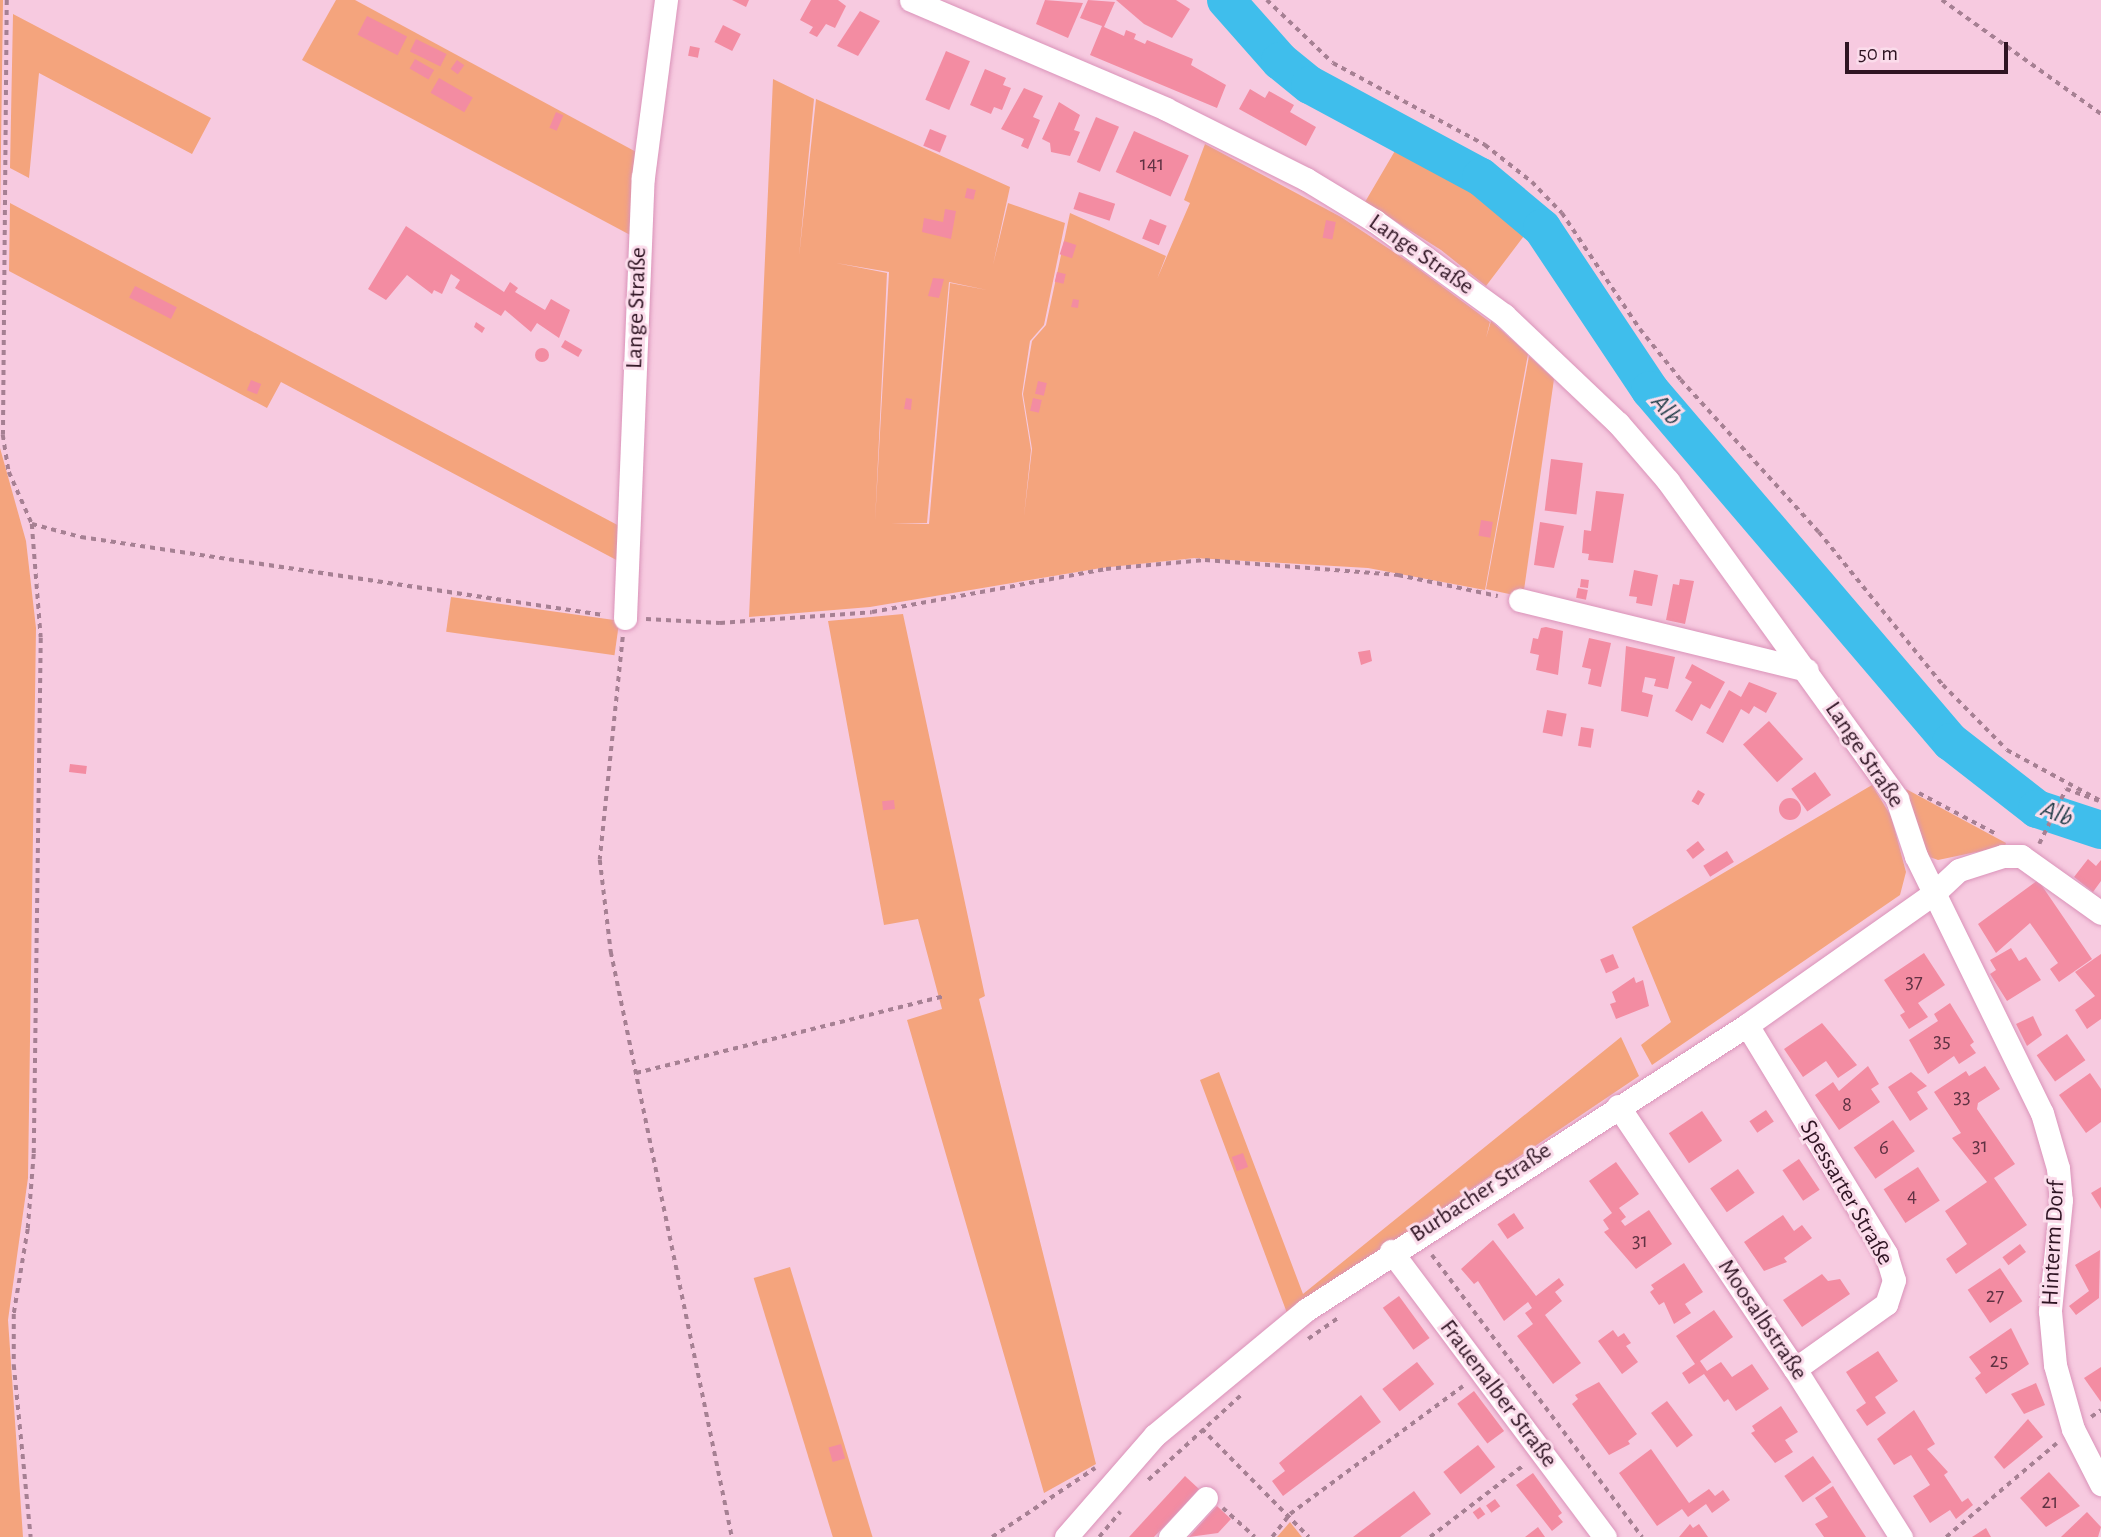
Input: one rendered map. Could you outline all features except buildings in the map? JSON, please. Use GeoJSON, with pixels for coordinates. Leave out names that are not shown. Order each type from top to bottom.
{"type":"FeatureCollection","features":[{"type":"Feature","properties":{"kind":"street","name":"Lange Straße"},"geometry":{"type":"LineString","coordinates":[[625,618],[643,177],[666,0]]}},
{"type":"Feature","properties":{"kind":"street","name":"Lange Straße"},"geometry":{"type":"LineString","coordinates":[[911,0],[1242,145],[1306,179],[1425,255],[1504,315],[1618,423],[1709,533],[1885,781],[1906,818],[1916,856],[1933,894]]}},
{"type":"Feature","properties":{"kind":"street"},"geometry":{"type":"LineString","coordinates":[[1520,600],[1807,670]]}},
{"type":"Feature","properties":{"kind":"street"},"geometry":{"type":"LineString","coordinates":[[1933,894],[1969,865],[2003,856],[2021,856],[2101,913]]}},
{"type":"Feature","properties":{"kind":"street","name":"Burbacher Straße"},"geometry":{"type":"LineString","coordinates":[[1066,1537],[1182,1410],[1306,1310],[1391,1251],[1747,1025],[1933,894]]}},
{"type":"Feature","properties":{"kind":"street","name":"Hinterm Dorf"},"geometry":{"type":"LineString","coordinates":[[1933,894],[2052,1138],[2061,1200],[2051,1332],[2063,1401],[2073,1429],[2101,1484]]}},
{"type":"Feature","properties":{"kind":"street","name":"Spessarter Straße"},"geometry":{"type":"LineString","coordinates":[[1747,1025],[1886,1254],[1894,1280],[1886,1304],[1795,1369]]}},
{"type":"Feature","properties":{"kind":"street","name":"Moosalbstraße"},"geometry":{"type":"LineString","coordinates":[[1618,1106],[1795,1369],[1901,1537]]}},
{"type":"Feature","properties":{"kind":"street","name":"Frauenalber Straße"},"geometry":{"type":"LineString","coordinates":[[1391,1251],[1605,1537]]}},
{"type":"Feature","properties":{"kind":"street"},"geometry":{"type":"LineString","coordinates":[[1170,1537],[1206,1498]]}},
{"type":"Feature","properties":{"kind":"path"},"geometry":{"type":"LineString","coordinates":[[7,0],[3,435],[9,472],[32,524],[41,638],[34,1154],[28,1229],[14,1314],[14,1365],[31,1537]]}},
{"type":"Feature","properties":{"kind":"path"},"geometry":{"type":"LineString","coordinates":[[1267,0],[1333,63],[1485,145],[1532,182],[1562,213],[1640,329],[1681,380],[1819,532],[1892,627],[1961,705],[2007,750],[2101,801]]}},
{"type":"Feature","properties":{"kind":"path"},"geometry":{"type":"LineString","coordinates":[[1942,0],[2101,114]]}},
{"type":"Feature","properties":{"kind":"path"},"geometry":{"type":"LineString","coordinates":[[32,524],[81,537],[625,618],[720,623],[872,612],[1106,569],[1205,560],[1398,575],[1520,600]]}},
{"type":"Feature","properties":{"kind":"path"},"geometry":{"type":"LineString","coordinates":[[625,618],[600,860],[611,952],[732,1537]]}},
{"type":"Feature","properties":{"kind":"path"},"geometry":{"type":"LineString","coordinates":[[1885,781],[1899,782],[2010,842],[2021,856]]}},
{"type":"Feature","properties":{"kind":"path"},"geometry":{"type":"LineString","coordinates":[[2041,839],[2064,792],[2101,801]]}},
{"type":"Feature","properties":{"kind":"path"},"geometry":{"type":"LineString","coordinates":[[636,1073],[945,996]]}},
{"type":"Feature","properties":{"kind":"path"},"geometry":{"type":"LineString","coordinates":[[1430,1252],[1642,1537]]}},
{"type":"Feature","properties":{"kind":"path"},"geometry":{"type":"LineString","coordinates":[[1272,1537],[1290,1514],[1482,1372]]}},
{"type":"Feature","properties":{"kind":"path"},"geometry":{"type":"LineString","coordinates":[[1182,1410],[1290,1514],[1308,1537]]}},
{"type":"Feature","properties":{"kind":"path"},"geometry":{"type":"LineString","coordinates":[[1946,1537],[2073,1429],[2101,1410]]}},
{"type":"Feature","properties":{"kind":"path"},"geometry":{"type":"LineString","coordinates":[[1430,1537],[1542,1451]]}},
{"type":"Feature","properties":{"kind":"path"},"geometry":{"type":"LineString","coordinates":[[992,1537],[1103,1463]]}},
{"type":"Feature","properties":{"kind":"path"},"geometry":{"type":"LineString","coordinates":[[1206,1498],[1255,1537]]}},
{"type":"Feature","properties":{"kind":"shaded area"},"geometry":{"type":"Polygon","coordinates":[[[0,0],[3,0],[0,220],[0,0]]]}},
{"type":"Feature","properties":{"kind":"shaded area"},"geometry":{"type":"Polygon","coordinates":[[[336,0],[355,0],[640,154],[634,237],[302,60],[336,0]]]}},
{"type":"Feature","properties":{"kind":"shaded area"},"geometry":{"type":"Polygon","coordinates":[[[13,14],[211,118],[192,154],[39,73],[29,178],[10,168],[13,14]]]}},
{"type":"Feature","properties":{"kind":"shaded area"},"geometry":{"type":"Polygon","coordinates":[[[773,79],[814,99],[799,257],[816,99],[1010,187],[993,265],[1008,203],[1065,223],[1044,325],[1030,341],[1022,394],[1031,450],[1024,516],[1032,449],[1023,394],[1032,341],[1046,325],[1070,213],[1166,256],[1157,279],[1190,203],[1184,200],[1205,144],[1341,217],[1412,264],[1490,322],[1486,338],[1491,321],[1528,354],[1485,590],[1368,568],[1195,558],[1101,568],[870,607],[749,617],[773,79]],[[836,263],[887,273],[875,522],[889,272],[836,263]],[[949,282],[927,523],[891,523],[929,524],[950,283],[987,290],[949,282]]]}},
{"type":"Feature","properties":{"kind":"shaded area"},"geometry":{"type":"Polygon","coordinates":[[[1399,144],[1458,180],[1527,232],[1486,286],[1441,250],[1365,202],[1399,144]]]}},
{"type":"Feature","properties":{"kind":"shaded area"},"geometry":{"type":"Polygon","coordinates":[[[10,203],[625,529],[622,563],[281,382],[267,408],[9,271],[10,203]]]}},
{"type":"Feature","properties":{"kind":"shaded area"},"geometry":{"type":"Polygon","coordinates":[[[1529,356],[1554,379],[1523,597],[1486,589],[1529,356]]]}},
{"type":"Feature","properties":{"kind":"shaded area"},"geometry":{"type":"Polygon","coordinates":[[[0,448],[26,541],[36,628],[28,1178],[8,1320],[23,1537],[0,1537],[0,448]]]}},
{"type":"Feature","properties":{"kind":"shaded area"},"geometry":{"type":"Polygon","coordinates":[[[451,597],[619,621],[614,655],[446,632],[451,597]]]}},
{"type":"Feature","properties":{"kind":"shaded area"},"geometry":{"type":"Polygon","coordinates":[[[903,614],[985,996],[979,999],[1096,1464],[1044,1493],[907,1020],[942,1009],[918,919],[884,925],[828,621],[903,614]]]}},
{"type":"Feature","properties":{"kind":"shaded area"},"geometry":{"type":"Polygon","coordinates":[[[1872,785],[1891,816],[1906,872],[1900,895],[1652,1065],[1641,1045],[1671,1022],[1632,927],[1872,785]]]}},
{"type":"Feature","properties":{"kind":"shaded area"},"geometry":{"type":"Polygon","coordinates":[[[1906,789],[2006,843],[2005,846],[1938,860],[1927,856],[1906,789]]]}},
{"type":"Feature","properties":{"kind":"shaded area"},"geometry":{"type":"Polygon","coordinates":[[[1621,1037],[1639,1076],[1287,1313],[1200,1080],[1219,1072],[1303,1294],[1621,1037]]]}},
{"type":"Feature","properties":{"kind":"shaded area"},"geometry":{"type":"Polygon","coordinates":[[[790,1267],[873,1537],[833,1537],[754,1278],[790,1267]]]}},
{"type":"Feature","properties":{"kind":"shaded area"},"geometry":{"type":"Polygon","coordinates":[[[1290,1522],[1302,1537],[1277,1537],[1290,1522]]]}},
{"type":"Feature","properties":{"kind":"waterway","name":"Alb"},"geometry":{"type":"LineString","coordinates":[[1226,0],[1280,61],[1310,85],[1481,177],[1542,228],[1650,390],[1951,742],[2037,809],[2101,830]]}}]}
